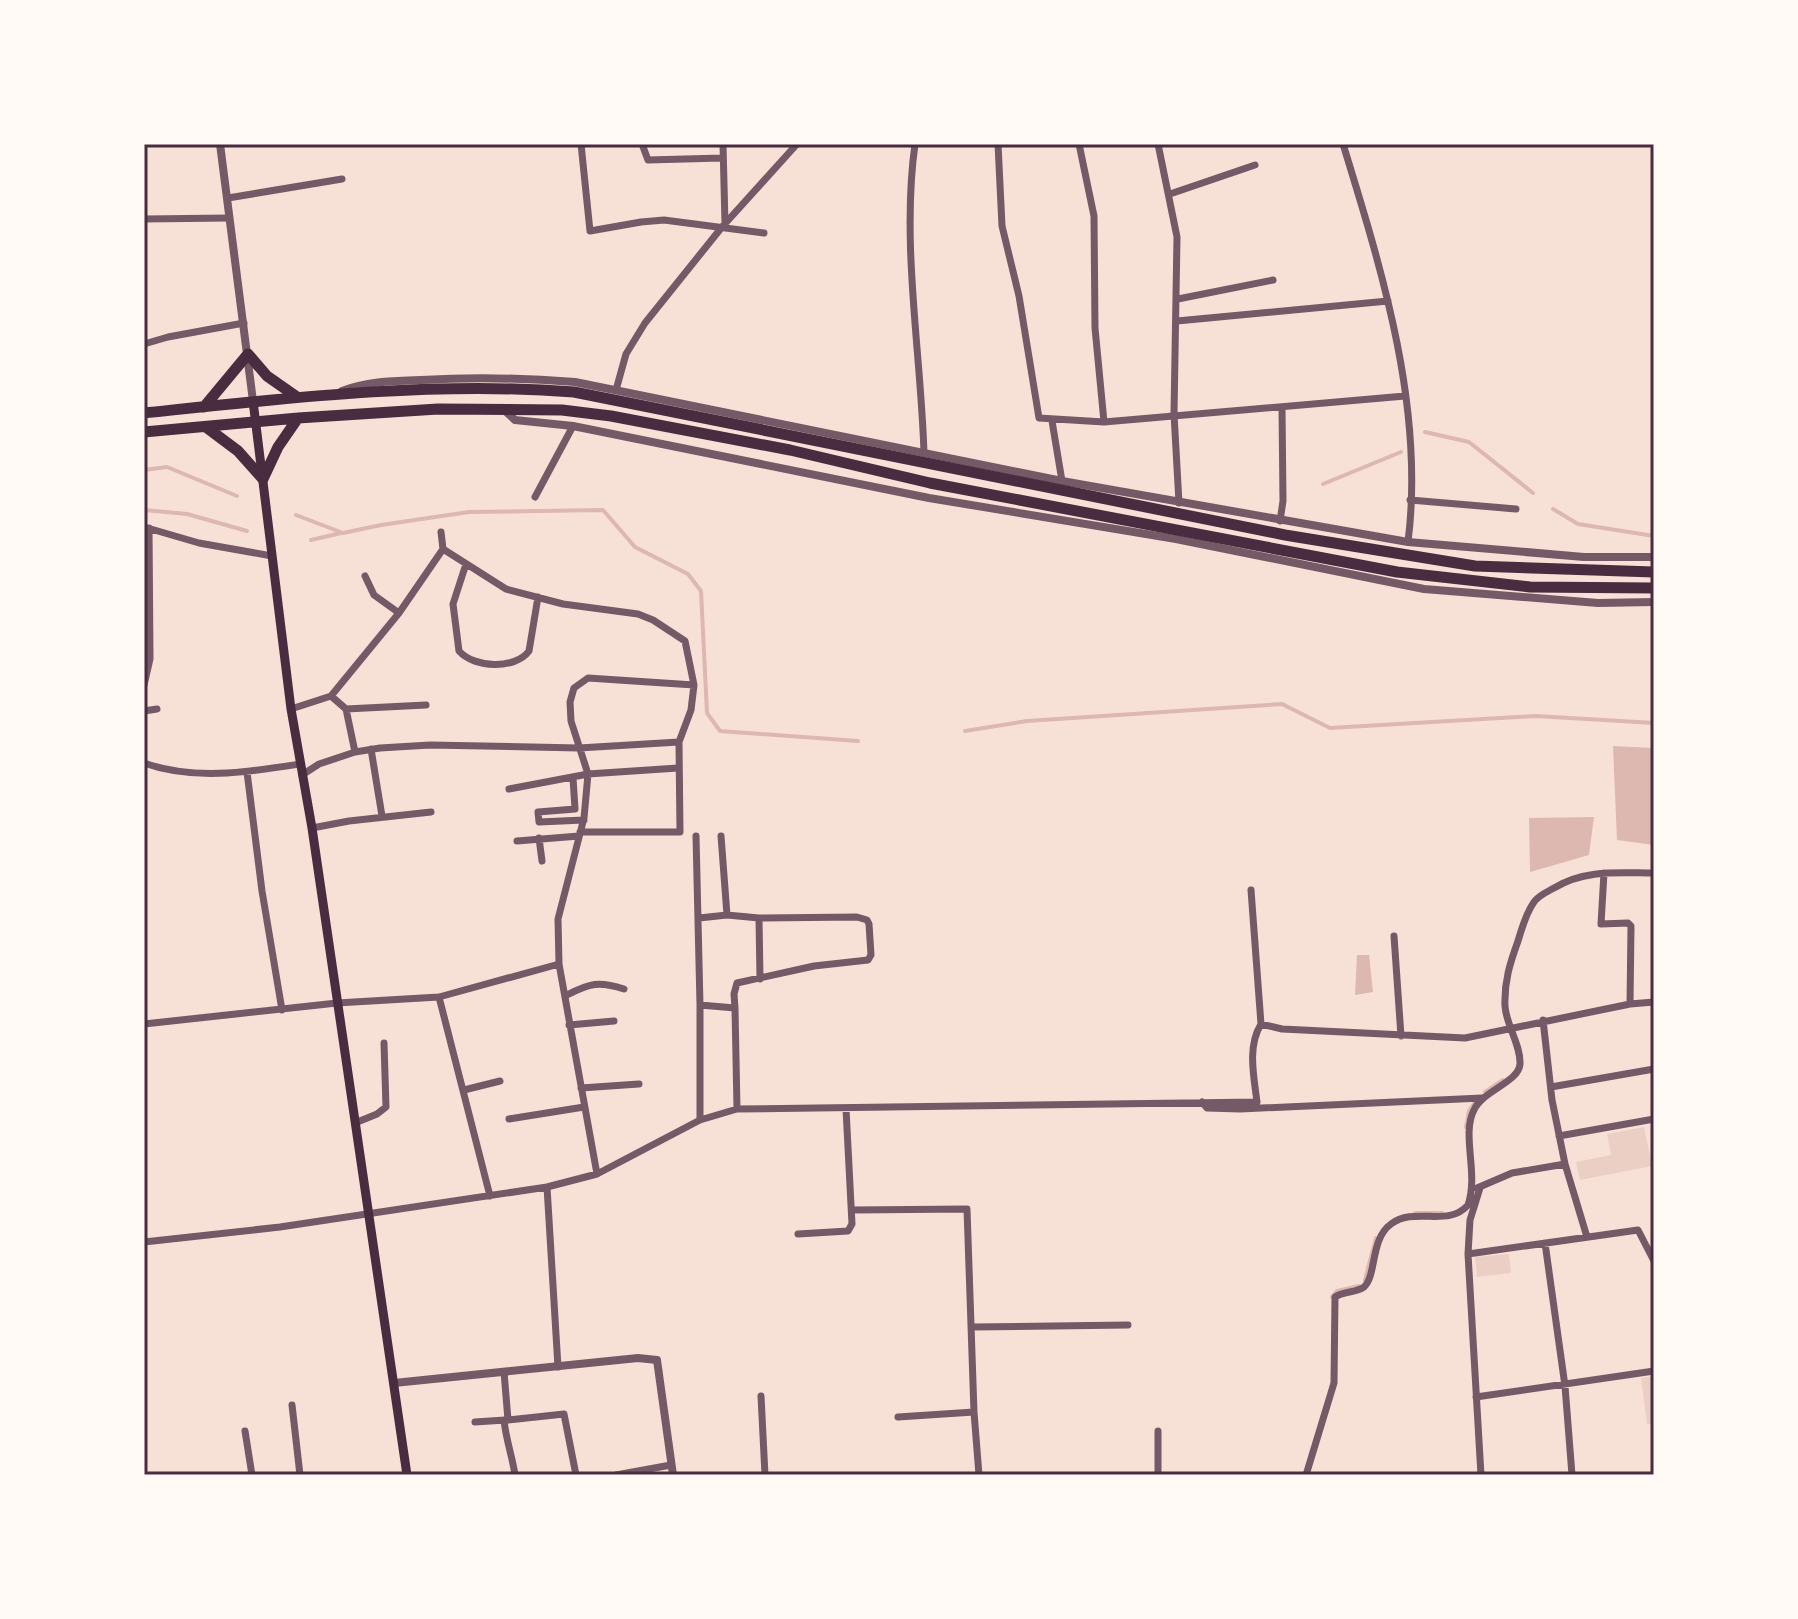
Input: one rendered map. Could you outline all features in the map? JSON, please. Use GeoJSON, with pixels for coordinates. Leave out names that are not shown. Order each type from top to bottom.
{"type":"FeatureCollection","features":[{"type":"Feature","properties":{"kind":"highway"},"geometry":{"type":"LineString","coordinates":[[204,407],[248,354],[267,376],[297,397]]}},
{"type":"Feature","properties":{"kind":"highway"},"geometry":{"type":"LineString","coordinates":[[144,413],[334,394],[488,388],[574,392],[1026,480],[1285,535],[1475,566],[1654,572]]}},
{"type":"Feature","properties":{"kind":"highway"},"geometry":{"type":"LineString","coordinates":[[144,432],[438,409],[562,410],[611,416],[790,450],[930,483],[1397,572],[1530,587],[1654,588]]}},
{"type":"Feature","properties":{"kind":"highway"},"geometry":{"type":"LineString","coordinates":[[206,427],[238,451],[263,479],[278,447],[298,418]]}},
{"type":"Feature","properties":{"kind":"highway"},"geometry":{"type":"LineString","coordinates":[[790,450],[794,434]]}},
{"type":"Feature","properties":{"kind":"main road"},"geometry":{"type":"LineString","coordinates":[[253,401],[291,709],[312,828],[407,1475]]}},
{"type":"Feature","properties":{"kind":"street"},"geometry":{"type":"LineString","coordinates":[[220,144],[253,401]]}},
{"type":"Feature","properties":{"kind":"street"},"geometry":{"type":"LineString","coordinates":[[581,144],[590,231],[652,220],[723,225],[749,233],[764,233]]}},
{"type":"Feature","properties":{"kind":"street"},"geometry":{"type":"LineString","coordinates":[[642,144],[648,160],[722,158]]}},
{"type":"Feature","properties":{"kind":"street"},"geometry":{"type":"LineString","coordinates":[[723,144],[723,225]]}},
{"type":"Feature","properties":{"kind":"street"},"geometry":{"type":"LineString","coordinates":[[616,390],[626,354],[645,323],[723,225],[797,144]]}},
{"type":"Feature","properties":{"kind":"street"},"geometry":{"type":"LineString","coordinates":[[915,144],[911,188],[913,266],[924,453]]}},
{"type":"Feature","properties":{"kind":"street"},"geometry":{"type":"LineString","coordinates":[[998,144],[1002,226],[1019,296],[1039,418],[1104,422],[1405,396]]}},
{"type":"Feature","properties":{"kind":"street"},"geometry":{"type":"LineString","coordinates":[[1079,144],[1094,216],[1095,328],[1104,422]]}},
{"type":"Feature","properties":{"kind":"street"},"geometry":{"type":"LineString","coordinates":[[1158,144],[1177,237],[1174,414],[1179,503]]}},
{"type":"Feature","properties":{"kind":"street"},"geometry":{"type":"LineString","coordinates":[[1343,144],[1388,301],[1405,396],[1410,451],[1408,542]]}},
{"type":"Feature","properties":{"kind":"street"},"geometry":{"type":"LineString","coordinates":[[1170,194],[1255,165]]}},
{"type":"Feature","properties":{"kind":"street"},"geometry":{"type":"LineString","coordinates":[[228,198],[342,179]]}},
{"type":"Feature","properties":{"kind":"street"},"geometry":{"type":"LineString","coordinates":[[144,219],[229,218]]}},
{"type":"Feature","properties":{"kind":"street"},"geometry":{"type":"LineString","coordinates":[[1178,299],[1273,280]]}},
{"type":"Feature","properties":{"kind":"street"},"geometry":{"type":"LineString","coordinates":[[1177,321],[1388,301]]}},
{"type":"Feature","properties":{"kind":"street"},"geometry":{"type":"LineString","coordinates":[[144,344],[244,323]]}},
{"type":"Feature","properties":{"kind":"street"},"geometry":{"type":"LineString","coordinates":[[334,394],[368,383],[450,378],[575,382],[924,453],[1026,480],[1062,481],[1408,542],[1584,557],[1654,557]]}},
{"type":"Feature","properties":{"kind":"street"},"geometry":{"type":"LineString","coordinates":[[502,408],[515,420],[573,426],[929,498],[1176,539],[1424,589],[1598,603],[1654,602]]}},
{"type":"Feature","properties":{"kind":"street"},"geometry":{"type":"LineString","coordinates":[[1280,521],[1283,501],[1282,408]]}},
{"type":"Feature","properties":{"kind":"street"},"geometry":{"type":"LineString","coordinates":[[1052,421],[1062,481]]}},
{"type":"Feature","properties":{"kind":"street"},"geometry":{"type":"LineString","coordinates":[[535,497],[573,426]]}},
{"type":"Feature","properties":{"kind":"street"},"geometry":{"type":"LineString","coordinates":[[1410,500],[1516,509]]}},
{"type":"Feature","properties":{"kind":"street"},"geometry":{"type":"LineString","coordinates":[[144,685],[147,660],[146,528],[199,543],[272,556]]}},
{"type":"Feature","properties":{"kind":"street"},"geometry":{"type":"LineString","coordinates":[[291,709],[331,696],[399,613],[443,549],[441,532]]}},
{"type":"Feature","properties":{"kind":"street"},"geometry":{"type":"LineString","coordinates":[[443,549],[506,589],[563,604],[638,614],[685,641],[694,685],[691,710],[679,742],[680,832],[580,834],[517,841]]}},
{"type":"Feature","properties":{"kind":"street"},"geometry":{"type":"LineString","coordinates":[[466,564],[453,604],[459,651],[468,658],[511,664],[524,658],[529,651],[538,597]]}},
{"type":"Feature","properties":{"kind":"street"},"geometry":{"type":"LineString","coordinates":[[365,576],[371,592],[399,613]]}},
{"type":"Feature","properties":{"kind":"street"},"geometry":{"type":"LineString","coordinates":[[597,1174],[559,964],[558,919],[584,820],[588,774],[571,721],[570,702],[574,688],[585,680],[694,685]]}},
{"type":"Feature","properties":{"kind":"street"},"geometry":{"type":"LineString","coordinates":[[331,696],[346,709],[355,752]]}},
{"type":"Feature","properties":{"kind":"street"},"geometry":{"type":"LineString","coordinates":[[346,709],[426,705]]}},
{"type":"Feature","properties":{"kind":"street"},"geometry":{"type":"LineString","coordinates":[[144,711],[157,709]]}},
{"type":"Feature","properties":{"kind":"street"},"geometry":{"type":"LineString","coordinates":[[302,775],[311,767],[371,749],[430,745],[579,748],[679,742]]}},
{"type":"Feature","properties":{"kind":"street"},"geometry":{"type":"LineString","coordinates":[[371,749],[382,816]]}},
{"type":"Feature","properties":{"kind":"street"},"geometry":{"type":"LineString","coordinates":[[144,763],[182,773],[247,772],[300,764]]}},
{"type":"Feature","properties":{"kind":"street"},"geometry":{"type":"LineString","coordinates":[[509,789],[588,774],[678,768]]}},
{"type":"Feature","properties":{"kind":"street"},"geometry":{"type":"LineString","coordinates":[[247,772],[262,891],[282,1010]]}},
{"type":"Feature","properties":{"kind":"street"},"geometry":{"type":"LineString","coordinates":[[573,778],[575,809],[538,812],[539,822],[584,820]]}},
{"type":"Feature","properties":{"kind":"street"},"geometry":{"type":"LineString","coordinates":[[312,828],[382,816],[431,812]]}},
{"type":"Feature","properties":{"kind":"street"},"geometry":{"type":"LineString","coordinates":[[696,836],[700,1120]]}},
{"type":"Feature","properties":{"kind":"street"},"geometry":{"type":"LineString","coordinates":[[721,836],[727,915]]}},
{"type":"Feature","properties":{"kind":"street"},"geometry":{"type":"LineString","coordinates":[[539,838],[542,861]]}},
{"type":"Feature","properties":{"kind":"street"},"geometry":{"type":"LineString","coordinates":[[1604,873],[1601,924],[1628,923],[1631,926],[1630,1004]]}},
{"type":"Feature","properties":{"kind":"street"},"geometry":{"type":"LineString","coordinates":[[1481,1475],[1468,1254],[1476,1188],[1469,1123],[1472,1112],[1482,1098],[1513,1077],[1520,1068],[1509,1027],[1505,987],[1508,968],[1535,900],[1577,875],[1654,873]]}},
{"type":"Feature","properties":{"kind":"street"},"geometry":{"type":"LineString","coordinates":[[144,1242],[212,1236],[547,1187],[597,1174],[700,1120],[737,1109],[1257,1102],[1253,1055],[1261,1024],[1251,890]]}},
{"type":"Feature","properties":{"kind":"street"},"geometry":{"type":"LineString","coordinates":[[699,918],[727,915],[863,918],[869,924],[871,955],[868,960],[814,966],[737,983],[734,994],[737,1109]]}},
{"type":"Feature","properties":{"kind":"street"},"geometry":{"type":"LineString","coordinates":[[759,918],[760,979]]}},
{"type":"Feature","properties":{"kind":"street"},"geometry":{"type":"LineString","coordinates":[[1394,936],[1401,1036]]}},
{"type":"Feature","properties":{"kind":"street"},"geometry":{"type":"LineString","coordinates":[[144,1024],[337,1003],[439,997],[559,964]]}},
{"type":"Feature","properties":{"kind":"street"},"geometry":{"type":"LineString","coordinates":[[567,995],[596,983],[624,989]]}},
{"type":"Feature","properties":{"kind":"street"},"geometry":{"type":"LineString","coordinates":[[439,997],[490,1196]]}},
{"type":"Feature","properties":{"kind":"street"},"geometry":{"type":"LineString","coordinates":[[1261,1024],[1282,1029],[1465,1038],[1543,1020],[1654,1002]]}},
{"type":"Feature","properties":{"kind":"street"},"geometry":{"type":"LineString","coordinates":[[700,1005],[735,1008]]}},
{"type":"Feature","properties":{"kind":"street"},"geometry":{"type":"LineString","coordinates":[[1543,1020],[1559,1136],[1587,1237]]}},
{"type":"Feature","properties":{"kind":"street"},"geometry":{"type":"LineString","coordinates":[[569,1025],[614,1021]]}},
{"type":"Feature","properties":{"kind":"street"},"geometry":{"type":"LineString","coordinates":[[355,1123],[386,1107],[384,1043]]}},
{"type":"Feature","properties":{"kind":"street"},"geometry":{"type":"LineString","coordinates":[[1551,1087],[1654,1069]]}},
{"type":"Feature","properties":{"kind":"street"},"geometry":{"type":"LineString","coordinates":[[464,1090],[500,1081]]}},
{"type":"Feature","properties":{"kind":"street"},"geometry":{"type":"LineString","coordinates":[[581,1088],[639,1084]]}},
{"type":"Feature","properties":{"kind":"street"},"geometry":{"type":"LineString","coordinates":[[1202,1102],[1207,1108],[1240,1109],[1482,1098]]}},
{"type":"Feature","properties":{"kind":"street"},"geometry":{"type":"LineString","coordinates":[[509,1119],[584,1107]]}},
{"type":"Feature","properties":{"kind":"street"},"geometry":{"type":"LineString","coordinates":[[798,1234],[848,1231],[852,1224],[846,1109]]}},
{"type":"Feature","properties":{"kind":"street"},"geometry":{"type":"LineString","coordinates":[[1559,1136],[1654,1119]]}},
{"type":"Feature","properties":{"kind":"street"},"geometry":{"type":"LineString","coordinates":[[1306,1475],[1334,1383],[1335,1297],[1362,1289],[1367,1283],[1374,1251],[1390,1224],[1422,1216],[1457,1215],[1468,1205],[1476,1188],[1486,1182],[1512,1173],[1565,1164]]}},
{"type":"Feature","properties":{"kind":"street"},"geometry":{"type":"LineString","coordinates":[[547,1187],[558,1367]]}},
{"type":"Feature","properties":{"kind":"street"},"geometry":{"type":"LineString","coordinates":[[853,1210],[967,1209],[979,1475]]}},
{"type":"Feature","properties":{"kind":"street"},"geometry":{"type":"LineString","coordinates":[[1468,1254],[1638,1230],[1650,1242],[1654,1261]]}},
{"type":"Feature","properties":{"kind":"street"},"geometry":{"type":"LineString","coordinates":[[1545,1243],[1565,1386],[1572,1475]]}},
{"type":"Feature","properties":{"kind":"street"},"geometry":{"type":"LineString","coordinates":[[972,1327],[1128,1325]]}},
{"type":"Feature","properties":{"kind":"street"},"geometry":{"type":"LineString","coordinates":[[394,1383],[638,1358],[657,1360],[672,1470],[616,1475]]}},
{"type":"Feature","properties":{"kind":"street"},"geometry":{"type":"LineString","coordinates":[[1476,1397],[1654,1371]]}},
{"type":"Feature","properties":{"kind":"street"},"geometry":{"type":"LineString","coordinates":[[504,1372],[506,1442],[512,1448],[515,1475]]}},
{"type":"Feature","properties":{"kind":"street"},"geometry":{"type":"LineString","coordinates":[[761,1396],[765,1475]]}},
{"type":"Feature","properties":{"kind":"street"},"geometry":{"type":"LineString","coordinates":[[292,1405],[300,1475]]}},
{"type":"Feature","properties":{"kind":"street"},"geometry":{"type":"LineString","coordinates":[[898,1417],[974,1412]]}},
{"type":"Feature","properties":{"kind":"street"},"geometry":{"type":"LineString","coordinates":[[475,1422],[563,1413],[576,1475]]}},
{"type":"Feature","properties":{"kind":"street"},"geometry":{"type":"LineString","coordinates":[[245,1431],[252,1475]]}},
{"type":"Feature","properties":{"kind":"street"},"geometry":{"type":"LineString","coordinates":[[1158,1431],[1158,1475]]}},
{"type":"Feature","properties":{"kind":"shaded area"},"geometry":{"type":"Polygon","coordinates":[[[1613,746],[1654,748],[1654,845],[1617,840],[1613,746]]]}},
{"type":"Feature","properties":{"kind":"shaded area"},"geometry":{"type":"Polygon","coordinates":[[[1594,817],[1589,855],[1530,872],[1529,818],[1594,817]]]}},
{"type":"Feature","properties":{"kind":"shaded area"},"geometry":{"type":"Polygon","coordinates":[[[1357,955],[1369,955],[1373,992],[1355,995],[1357,955]]]}},
{"type":"Feature","properties":{"kind":"shaded area"},"geometry":{"type":"Polygon","coordinates":[[[1644,1127],[1652,1166],[1580,1180],[1576,1162],[1611,1155],[1607,1134],[1644,1127]]]}},
{"type":"Feature","properties":{"kind":"shaded area"},"geometry":{"type":"Polygon","coordinates":[[[1509,1254],[1511,1273],[1477,1277],[1475,1257],[1509,1254]]]}},
{"type":"Feature","properties":{"kind":"shaded area"},"geometry":{"type":"Polygon","coordinates":[[[1654,1376],[1654,1424],[1647,1424],[1641,1378],[1654,1376]]]}},
{"type":"Feature","properties":{"kind":"waterway"},"geometry":{"type":"LineString","coordinates":[[1425,432],[1469,442],[1533,493]]}},
{"type":"Feature","properties":{"kind":"waterway"},"geometry":{"type":"LineString","coordinates":[[1323,484],[1401,452]]}},
{"type":"Feature","properties":{"kind":"waterway"},"geometry":{"type":"LineString","coordinates":[[144,470],[167,467],[237,496]]}},
{"type":"Feature","properties":{"kind":"waterway"},"geometry":{"type":"LineString","coordinates":[[1553,509],[1578,524],[1654,536]]}},
{"type":"Feature","properties":{"kind":"waterway"},"geometry":{"type":"LineString","coordinates":[[144,510],[187,514],[247,531]]}},
{"type":"Feature","properties":{"kind":"waterway"},"geometry":{"type":"LineString","coordinates":[[296,515],[343,533],[469,512],[603,510],[635,547],[688,574],[701,591],[707,713],[720,731],[858,741]]}},
{"type":"Feature","properties":{"kind":"waterway"},"geometry":{"type":"LineString","coordinates":[[311,540],[341,533]]}},
{"type":"Feature","properties":{"kind":"waterway"},"geometry":{"type":"LineString","coordinates":[[965,731],[1027,721],[1282,704],[1330,728],[1536,716],[1654,723]]}},
{"type":"Feature","properties":{"kind":"waterway"},"geometry":{"type":"LineString","coordinates":[[1485,1092],[1503,1080]]}},
{"type":"Feature","properties":{"kind":"waterway"},"geometry":{"type":"LineString","coordinates":[[1466,1127],[1469,1111],[1477,1099]]}},
{"type":"Feature","properties":{"kind":"waterway"},"geometry":{"type":"LineString","coordinates":[[1415,1213],[1442,1213]]}},
{"type":"Feature","properties":{"kind":"waterway"},"geometry":{"type":"LineString","coordinates":[[1365,1280],[1376,1238]]}},
{"type":"Feature","properties":{"kind":"waterway"},"geometry":{"type":"LineString","coordinates":[[1332,1297],[1337,1291],[1359,1286]]}}]}
